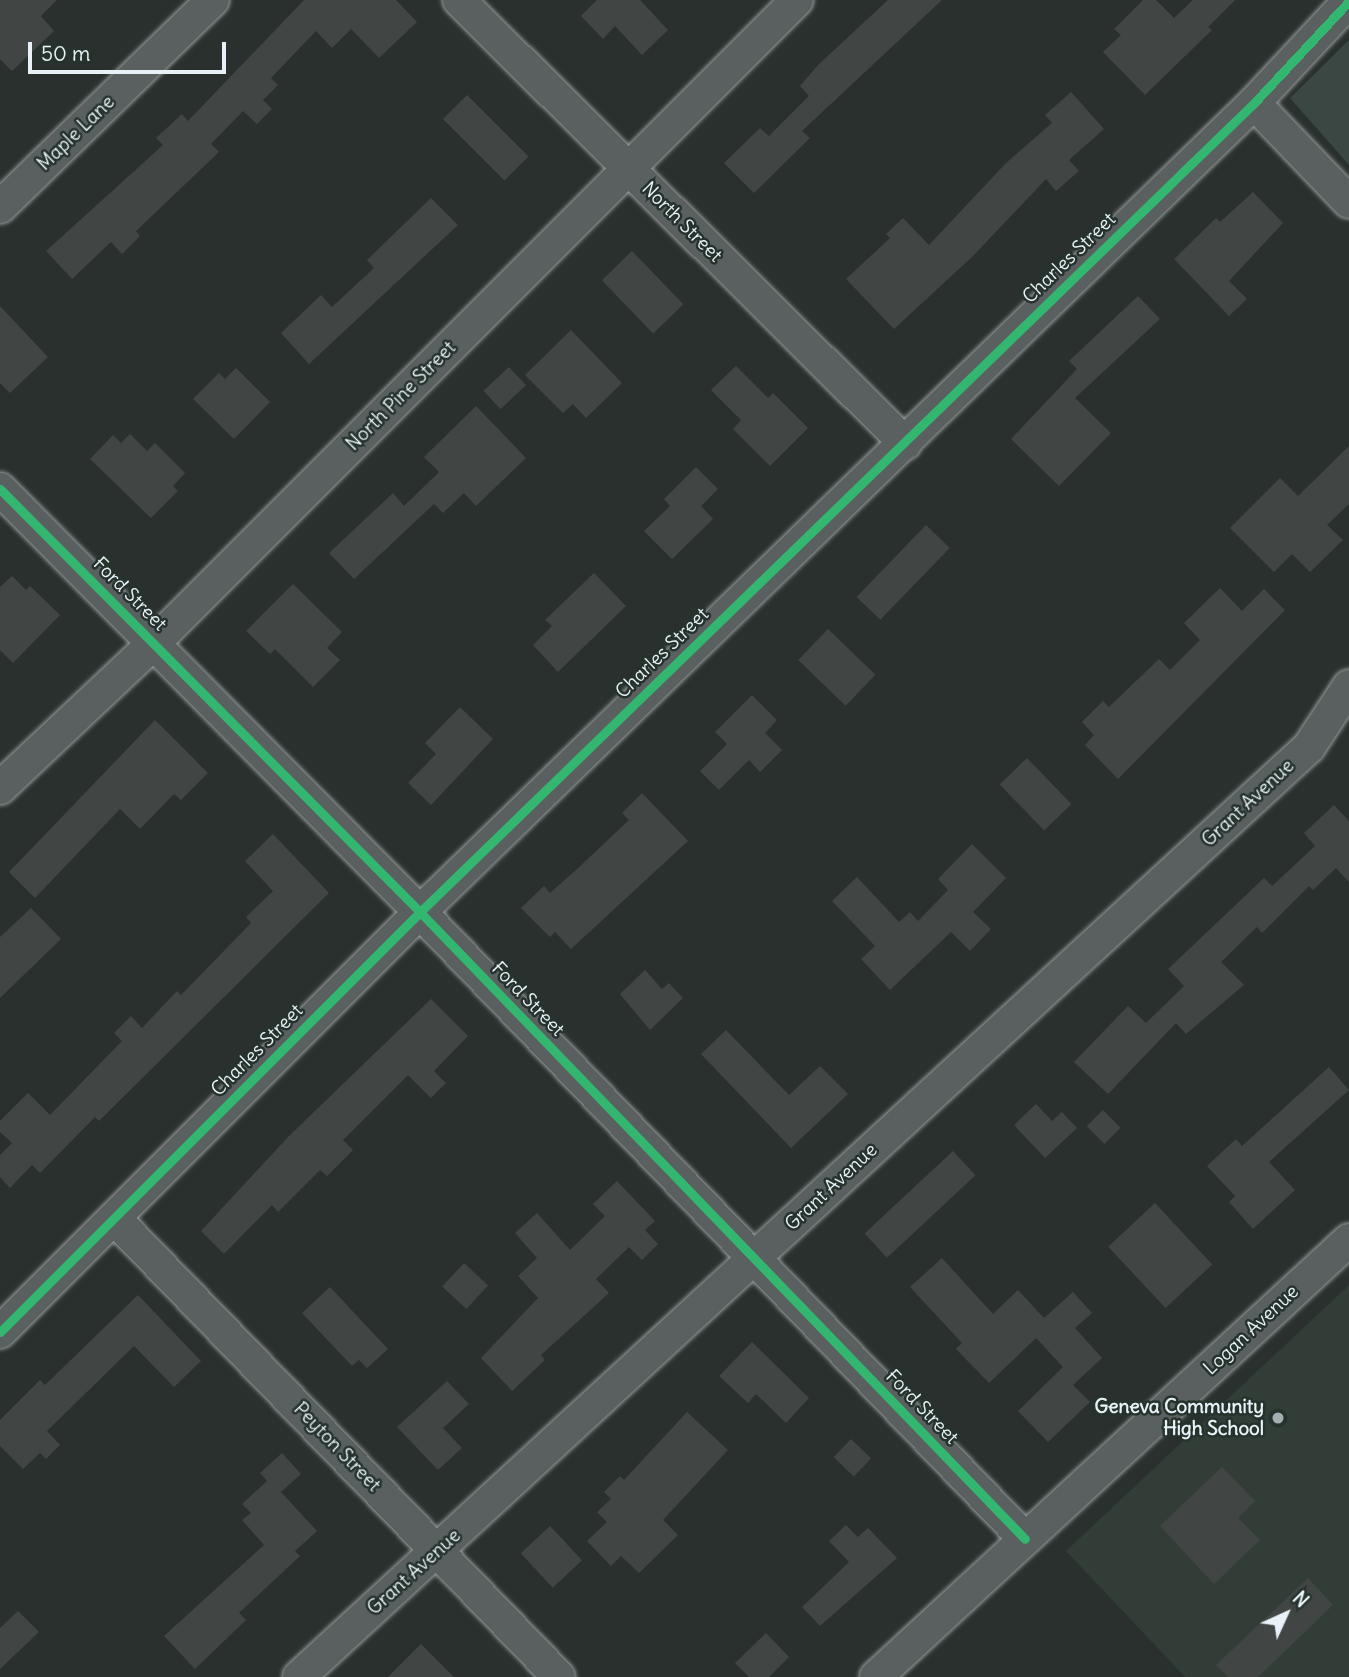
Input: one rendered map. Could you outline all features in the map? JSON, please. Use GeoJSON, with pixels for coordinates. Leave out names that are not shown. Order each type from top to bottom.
{"type":"FeatureCollection","features":[{"type":"Feature","properties":{"kind":"street","name":"Maple Lane"},"geometry":{"type":"LineString","coordinates":[[0,207],[213,0]]}},
{"type":"Feature","properties":{"kind":"street","name":"North Street"},"geometry":{"type":"LineString","coordinates":[[459,0],[905,443]]}},
{"type":"Feature","properties":{"kind":"street","name":"North Pine Street"},"geometry":{"type":"LineString","coordinates":[[0,788],[154,643],[797,0]]}},
{"type":"Feature","properties":{"kind":"street","name":"Charles Street"},"geometry":{"type":"LineString","coordinates":[[0,1332],[420,912],[1254,103],[1349,1]]}},
{"type":"Feature","properties":{"kind":"street"},"geometry":{"type":"LineString","coordinates":[[1254,103],[1349,202]]}},
{"type":"Feature","properties":{"kind":"street","name":"Ford Street"},"geometry":{"type":"LineString","coordinates":[[0,489],[420,912],[1025,1539]]}},
{"type":"Feature","properties":{"kind":"street","name":"Grant Avenue"},"geometry":{"type":"LineString","coordinates":[[299,1677],[1309,747],[1349,686]]}},
{"type":"Feature","properties":{"kind":"street","name":"Peyton Street"},"geometry":{"type":"LineString","coordinates":[[114,1217],[559,1677]]}},
{"type":"Feature","properties":{"kind":"street","name":"Logan Avenue"},"geometry":{"type":"LineString","coordinates":[[876,1677],[1349,1240]]}},
{"type":"Feature","properties":{"kind":"shaded area"},"geometry":{"type":"Polygon","coordinates":[[[1349,40],[1349,165],[1290,98],[1349,40]]]}},
{"type":"Feature","properties":{"kind":"shaded area","name":"Geneva Community High School"},"geometry":{"type":"Polygon","coordinates":[[[1349,1285],[1349,1677],[1185,1677],[1066,1551],[1349,1285]]]}},
{"type":"Feature","properties":{"kind":"building"},"geometry":{"type":"Polygon","coordinates":[[[0,0],[57,0],[41,16],[54,31],[12,71],[0,59],[0,0]]]}},
{"type":"Feature","properties":{"kind":"building"},"geometry":{"type":"Polygon","coordinates":[[[304,0],[396,0],[417,22],[379,58],[351,29],[332,48],[316,31],[271,78],[278,85],[263,100],[272,109],[257,124],[243,111],[211,144],[219,152],[136,231],[140,236],[122,254],[111,242],[72,279],[46,251],[163,145],[156,138],[182,114],[188,121],[304,0]]]}},
{"type":"Feature","properties":{"kind":"building"},"geometry":{"type":"Polygon","coordinates":[[[597,0],[640,0],[668,30],[642,55],[615,26],[603,39],[581,16],[597,0]]]}},
{"type":"Feature","properties":{"kind":"building"},"geometry":{"type":"Polygon","coordinates":[[[888,0],[942,0],[802,131],[810,138],[754,193],[724,163],[760,128],[769,136],[809,96],[800,86],[818,65],[888,0]]]}},
{"type":"Feature","properties":{"kind":"building"},"geometry":{"type":"Polygon","coordinates":[[[1143,0],[1156,0],[1174,18],[1193,0],[1235,0],[1208,27],[1212,30],[1145,95],[1103,52],[1121,35],[1114,29],[1143,0]]]}},
{"type":"Feature","properties":{"kind":"building"},"geometry":{"type":"Polygon","coordinates":[[[1071,92],[1104,129],[1069,160],[1079,171],[1056,191],[1046,179],[973,256],[894,329],[846,279],[890,238],[886,234],[903,218],[929,245],[1006,163],[1052,123],[1045,115],[1071,92]]]}},
{"type":"Feature","properties":{"kind":"building"},"geometry":{"type":"Polygon","coordinates":[[[467,95],[529,157],[504,181],[443,119],[467,95]]]}},
{"type":"Feature","properties":{"kind":"building"},"geometry":{"type":"Polygon","coordinates":[[[1253,192],[1283,223],[1229,281],[1247,299],[1229,316],[1174,259],[1216,218],[1220,222],[1253,192]]]}},
{"type":"Feature","properties":{"kind":"building"},"geometry":{"type":"Polygon","coordinates":[[[431,198],[458,225],[309,364],[281,333],[321,295],[332,307],[374,268],[367,260],[431,198]]]}},
{"type":"Feature","properties":{"kind":"building"},"geometry":{"type":"Polygon","coordinates":[[[632,251],[683,304],[653,333],[602,280],[632,251]]]}},
{"type":"Feature","properties":{"kind":"building"},"geometry":{"type":"Polygon","coordinates":[[[1138,296],[1160,319],[1075,398],[1111,433],[1059,486],[1011,439],[1077,369],[1069,361],[1138,296]]]}},
{"type":"Feature","properties":{"kind":"building"},"geometry":{"type":"Polygon","coordinates":[[[0,306],[48,357],[10,393],[0,383],[0,306]]]}},
{"type":"Feature","properties":{"kind":"building"},"geometry":{"type":"Polygon","coordinates":[[[571,330],[622,383],[586,418],[573,404],[563,413],[525,375],[571,330]]]}},
{"type":"Feature","properties":{"kind":"building"},"geometry":{"type":"Polygon","coordinates":[[[736,366],[768,398],[773,393],[808,428],[770,466],[733,429],[741,420],[711,390],[736,366]]]}},
{"type":"Feature","properties":{"kind":"building"},"geometry":{"type":"Polygon","coordinates":[[[509,367],[526,385],[500,409],[483,391],[509,367]]]}},
{"type":"Feature","properties":{"kind":"building"},"geometry":{"type":"Polygon","coordinates":[[[236,368],[270,402],[234,439],[193,399],[219,373],[225,379],[236,368]]]}},
{"type":"Feature","properties":{"kind":"building"},"geometry":{"type":"Polygon","coordinates":[[[476,406],[526,458],[476,506],[464,493],[443,513],[434,504],[354,579],[329,553],[393,493],[404,506],[439,472],[424,457],[476,406]]]}},
{"type":"Feature","properties":{"kind":"building"},"geometry":{"type":"Polygon","coordinates":[[[130,434],[147,451],[155,443],[185,473],[173,486],[178,491],[151,518],[90,459],[113,435],[121,443],[130,434]]]}},
{"type":"Feature","properties":{"kind":"building"},"geometry":{"type":"Polygon","coordinates":[[[1349,446],[1349,504],[1327,525],[1343,540],[1310,572],[1292,554],[1274,572],[1230,528],[1280,478],[1298,496],[1349,446]]]}},
{"type":"Feature","properties":{"kind":"building"},"geometry":{"type":"Polygon","coordinates":[[[696,467],[718,489],[701,506],[713,519],[672,559],[644,531],[670,506],[664,499],[696,467]]]}},
{"type":"Feature","properties":{"kind":"building"},"geometry":{"type":"Polygon","coordinates":[[[926,525],[950,548],[880,620],[857,597],[926,525]]]}},
{"type":"Feature","properties":{"kind":"building"},"geometry":{"type":"Polygon","coordinates":[[[594,573],[626,606],[558,672],[533,645],[552,626],[545,620],[594,573]]]}},
{"type":"Feature","properties":{"kind":"building"},"geometry":{"type":"Polygon","coordinates":[[[12,576],[26,590],[30,586],[60,615],[13,663],[0,650],[0,587],[12,576]]]}},
{"type":"Feature","properties":{"kind":"building"},"geometry":{"type":"Polygon","coordinates":[[[293,584],[342,632],[327,648],[340,660],[313,687],[275,649],[270,654],[246,631],[293,584]]]}},
{"type":"Feature","properties":{"kind":"building"},"geometry":{"type":"Polygon","coordinates":[[[1220,588],[1242,611],[1264,589],[1285,610],[1118,779],[1085,745],[1094,735],[1082,722],[1103,701],[1109,707],[1159,659],[1170,670],[1200,640],[1184,623],[1220,588]]]}},
{"type":"Feature","properties":{"kind":"building"},"geometry":{"type":"Polygon","coordinates":[[[828,629],[875,675],[846,706],[798,660],[828,629]]]}},
{"type":"Feature","properties":{"kind":"building"},"geometry":{"type":"Polygon","coordinates":[[[752,695],[777,720],[765,733],[782,750],[760,772],[749,760],[719,790],[700,771],[727,744],[715,732],[752,695]]]}},
{"type":"Feature","properties":{"kind":"building"},"geometry":{"type":"Polygon","coordinates":[[[460,707],[493,739],[431,805],[408,783],[436,754],[425,743],[460,707]]]}},
{"type":"Feature","properties":{"kind":"building"},"geometry":{"type":"Polygon","coordinates":[[[155,720],[208,773],[181,800],[174,794],[140,829],[120,809],[35,898],[9,872],[155,720]]]}},
{"type":"Feature","properties":{"kind":"building"},"geometry":{"type":"Polygon","coordinates":[[[1027,758],[1071,804],[1044,830],[1000,784],[1027,758]]]}},
{"type":"Feature","properties":{"kind":"building"},"geometry":{"type":"Polygon","coordinates":[[[642,793],[688,841],[571,949],[555,932],[550,937],[521,908],[544,886],[550,893],[629,820],[622,813],[642,793]]]}},
{"type":"Feature","properties":{"kind":"building"},"geometry":{"type":"Polygon","coordinates":[[[1334,805],[1349,821],[1349,882],[1336,868],[1313,890],[1309,886],[1262,933],[1257,927],[1221,962],[1244,985],[1186,1034],[1176,1023],[1108,1094],[1074,1062],[1128,1006],[1146,1023],[1184,986],[1168,969],[1264,878],[1272,886],[1315,846],[1304,833],[1334,805]]]}},
{"type":"Feature","properties":{"kind":"building"},"geometry":{"type":"Polygon","coordinates":[[[273,834],[329,893],[99,1121],[95,1117],[40,1173],[32,1165],[10,1188],[0,1177],[0,1155],[12,1143],[0,1132],[0,1121],[28,1093],[50,1115],[122,1041],[114,1033],[131,1016],[142,1028],[177,991],[181,995],[251,923],[246,917],[273,891],[245,861],[273,834]]]}},
{"type":"Feature","properties":{"kind":"building"},"geometry":{"type":"Polygon","coordinates":[[[972,844],[1006,878],[973,912],[991,929],[970,951],[951,932],[890,990],[861,959],[875,946],[832,901],[857,877],[899,922],[910,912],[918,921],[948,890],[938,879],[972,844]]]}},
{"type":"Feature","properties":{"kind":"building"},"geometry":{"type":"Polygon","coordinates":[[[31,908],[61,939],[0,998],[0,937],[31,908]]]}},
{"type":"Feature","properties":{"kind":"building"},"geometry":{"type":"Polygon","coordinates":[[[645,970],[662,989],[669,983],[683,998],[650,1030],[620,994],[645,970]]]}},
{"type":"Feature","properties":{"kind":"building"},"geometry":{"type":"Polygon","coordinates":[[[431,999],[468,1036],[434,1071],[446,1083],[431,1098],[408,1075],[343,1140],[353,1150],[327,1176],[320,1170],[278,1212],[272,1205],[224,1254],[201,1231],[288,1137],[431,999]]]}},
{"type":"Feature","properties":{"kind":"building"},"geometry":{"type":"Polygon","coordinates":[[[726,1030],[789,1095],[820,1066],[848,1094],[791,1148],[701,1054],[726,1030]]]}},
{"type":"Feature","properties":{"kind":"building"},"geometry":{"type":"Polygon","coordinates":[[[1329,1067],[1349,1090],[1269,1162],[1295,1190],[1253,1229],[1229,1202],[1235,1196],[1207,1166],[1236,1139],[1242,1146],[1329,1067]]]}},
{"type":"Feature","properties":{"kind":"building"},"geometry":{"type":"Polygon","coordinates":[[[1036,1104],[1052,1121],[1062,1112],[1077,1128],[1045,1158],[1014,1125],[1036,1104]]]}},
{"type":"Feature","properties":{"kind":"building"},"geometry":{"type":"Polygon","coordinates":[[[1103,1110],[1121,1128],[1104,1144],[1087,1126],[1103,1110]]]}},
{"type":"Feature","properties":{"kind":"building"},"geometry":{"type":"Polygon","coordinates":[[[953,1151],[976,1175],[887,1258],[865,1234],[953,1151]]]}},
{"type":"Feature","properties":{"kind":"building"},"geometry":{"type":"Polygon","coordinates":[[[617,1181],[655,1221],[645,1230],[658,1244],[642,1260],[629,1247],[596,1279],[609,1293],[541,1355],[545,1360],[512,1391],[481,1358],[538,1298],[518,1276],[537,1258],[515,1233],[537,1213],[570,1250],[605,1216],[593,1204],[617,1181]]]}},
{"type":"Feature","properties":{"kind":"building"},"geometry":{"type":"Polygon","coordinates":[[[1155,1203],[1212,1264],[1165,1308],[1108,1247],[1155,1203]]]}},
{"type":"Feature","properties":{"kind":"building"},"geometry":{"type":"Polygon","coordinates":[[[942,1258],[993,1314],[1018,1290],[1044,1318],[1073,1292],[1092,1313],[1075,1328],[1102,1358],[1073,1385],[1090,1402],[1048,1442],[1018,1411],[1063,1367],[1036,1338],[989,1383],[956,1349],[962,1343],[910,1287],[942,1258]]]}},
{"type":"Feature","properties":{"kind":"building"},"geometry":{"type":"Polygon","coordinates":[[[464,1263],[488,1286],[466,1309],[442,1286],[464,1263]]]}},
{"type":"Feature","properties":{"kind":"building"},"geometry":{"type":"Polygon","coordinates":[[[330,1287],[388,1349],[367,1368],[359,1360],[352,1366],[302,1313],[330,1287]]]}},
{"type":"Feature","properties":{"kind":"building"},"geometry":{"type":"Polygon","coordinates":[[[138,1295],[201,1361],[174,1387],[134,1346],[47,1431],[60,1445],[46,1459],[40,1453],[23,1469],[0,1446],[0,1420],[40,1380],[45,1385],[138,1295]]]}},
{"type":"Feature","properties":{"kind":"building"},"geometry":{"type":"Polygon","coordinates":[[[752,1342],[809,1398],[786,1423],[756,1394],[748,1403],[719,1376],[752,1342]]]}},
{"type":"Feature","properties":{"kind":"building"},"geometry":{"type":"Polygon","coordinates":[[[447,1381],[469,1404],[443,1428],[462,1448],[438,1470],[397,1427],[447,1381]]]}},
{"type":"Feature","properties":{"kind":"building"},"geometry":{"type":"Polygon","coordinates":[[[687,1412],[728,1450],[663,1520],[678,1535],[639,1573],[621,1556],[611,1566],[587,1541],[607,1522],[597,1512],[611,1499],[604,1492],[620,1476],[624,1480],[687,1412]]]}},
{"type":"Feature","properties":{"kind":"building"},"geometry":{"type":"Polygon","coordinates":[[[851,1439],[871,1458],[854,1476],[834,1457],[851,1439]]]}},
{"type":"Feature","properties":{"kind":"building"},"geometry":{"type":"Polygon","coordinates":[[[282,1453],[301,1474],[281,1492],[317,1531],[295,1551],[300,1556],[239,1613],[246,1620],[195,1669],[164,1636],[264,1545],[242,1520],[251,1513],[242,1504],[267,1481],[260,1473],[282,1453]]]}},
{"type":"Feature","properties":{"kind":"building"},"geometry":{"type":"Polygon","coordinates":[[[1222,1467],[1255,1501],[1238,1518],[1260,1540],[1214,1584],[1160,1526],[1222,1467]]]}},
{"type":"Feature","properties":{"kind":"building"},"geometry":{"type":"Polygon","coordinates":[[[846,1525],[858,1537],[868,1528],[897,1558],[820,1626],[802,1607],[849,1562],[829,1541],[846,1525]]]}},
{"type":"Feature","properties":{"kind":"building"},"geometry":{"type":"Polygon","coordinates":[[[550,1526],[582,1560],[553,1588],[521,1553],[550,1526]]]}},
{"type":"Feature","properties":{"kind":"building"},"geometry":{"type":"Polygon","coordinates":[[[1308,1578],[1333,1605],[1258,1677],[1228,1677],[1216,1665],[1308,1578]]]}},
{"type":"Feature","properties":{"kind":"building"},"geometry":{"type":"Polygon","coordinates":[[[18,1611],[39,1632],[0,1669],[0,1628],[18,1611]]]}},
{"type":"Feature","properties":{"kind":"building"},"geometry":{"type":"Polygon","coordinates":[[[766,1633],[789,1657],[769,1677],[749,1677],[735,1663],[766,1633]]]}},
{"type":"Feature","properties":{"kind":"building"},"geometry":{"type":"Polygon","coordinates":[[[421,1644],[454,1677],[388,1677],[421,1644]]]}},
{"type":"Feature","properties":{"kind":"cycle path"},"geometry":{"type":"LineString","coordinates":[[0,1332],[420,912],[1254,103],[1349,1]]}},
{"type":"Feature","properties":{"kind":"cycle path"},"geometry":{"type":"LineString","coordinates":[[0,489],[420,912],[1025,1539]]}},
{"type":"Feature","properties":{"kind":"place","name":"Geneva Community High School"},"geometry":{"type":"Point","coordinates":[1278,1418]}}]}
